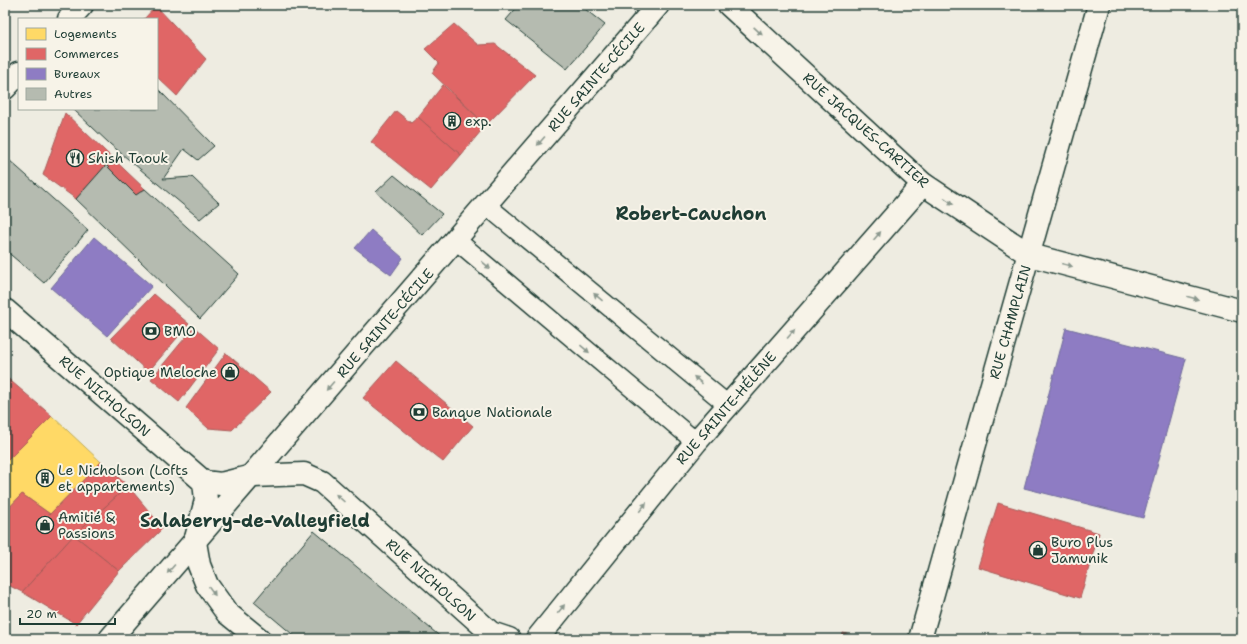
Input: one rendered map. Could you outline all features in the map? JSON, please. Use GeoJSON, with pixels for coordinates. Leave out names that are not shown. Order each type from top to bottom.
{"type":"FeatureCollection","features":[{"type":"Feature","properties":{"kind":"street"},"geometry":{"type":"LineString","coordinates":[[70,18],[82,5]]}},
{"type":"Feature","properties":{"kind":"street","name":"RUE SAINTE-CÉCILE"},"geometry":{"type":"LineString","coordinates":[[110,639],[253,476],[658,5]]}},
{"type":"Feature","properties":{"kind":"street","name":"RUE JACQUES-CARTIER"},"geometry":{"type":"LineString","coordinates":[[729,5],[923,184],[1030,255],[1242,311]]}},
{"type":"Feature","properties":{"kind":"street","name":"RUE CHAMPLAIN"},"geometry":{"type":"LineString","coordinates":[[920,639],[1030,255],[1099,5]]}},
{"type":"Feature","properties":{"kind":"street"},"geometry":{"type":"LineString","coordinates":[[5,88],[18,74]]}},
{"type":"Feature","properties":{"kind":"street","name":"RUE SAINTE-HÉLÈNE"},"geometry":{"type":"LineString","coordinates":[[537,639],[696,442],[923,184]]}},
{"type":"Feature","properties":{"kind":"street","name":"RUE NICHOLSON"},"geometry":{"type":"LineString","coordinates":[[5,310],[204,482],[221,484],[253,476],[304,474],[322,482],[491,633],[509,639]]}},
{"type":"Feature","properties":{"kind":"street"},"geometry":{"type":"LineString","coordinates":[[204,482],[206,500],[195,542],[199,565],[207,585],[227,613],[259,639]]}},
{"type":"Feature","properties":{"kind":"lane"},"geometry":{"type":"LineString","coordinates":[[486,205],[728,405]]}},
{"type":"Feature","properties":{"kind":"lane"},"geometry":{"type":"LineString","coordinates":[[456,240],[696,442]]}},
{"type":"Feature","properties":{"kind":"building: Logements","name":"Le Nicholson (Lofts et appartements)"},"geometry":{"type":"Polygon","coordinates":[[[52,416],[101,462],[50,514],[22,494],[5,512],[5,463],[52,416]]]}},
{"type":"Feature","properties":{"kind":"building: Commerces"},"geometry":{"type":"Polygon","coordinates":[[[156,6],[206,59],[177,96],[158,78],[158,18],[145,18],[156,6]]]}},
{"type":"Feature","properties":{"kind":"building: Commerces"},"geometry":{"type":"Polygon","coordinates":[[[454,24],[478,45],[495,44],[535,75],[486,125],[432,73],[439,63],[425,49],[454,24]]]}},
{"type":"Feature","properties":{"kind":"building: Commerces","name":"exp."},"geometry":{"type":"Polygon","coordinates":[[[443,85],[486,125],[461,155],[418,117],[443,85]]]}},
{"type":"Feature","properties":{"kind":"building: Commerces"},"geometry":{"type":"Polygon","coordinates":[[[396,111],[411,123],[418,117],[461,155],[431,190],[371,142],[396,111]]]}},
{"type":"Feature","properties":{"kind":"building: Commerces"},"geometry":{"type":"Polygon","coordinates":[[[65,113],[145,189],[136,195],[106,165],[76,199],[43,175],[65,113]]]}},
{"type":"Feature","properties":{"kind":"building: Commerces","name":"BMO"},"geometry":{"type":"Polygon","coordinates":[[[154,294],[189,324],[148,372],[111,338],[154,294]]]}},
{"type":"Feature","properties":{"kind":"building: Commerces"},"geometry":{"type":"Polygon","coordinates":[[[194,327],[219,349],[179,402],[151,379],[194,327]]]}},
{"type":"Feature","properties":{"kind":"building: Commerces","name":"Optique Meloche"},"geometry":{"type":"Polygon","coordinates":[[[226,353],[271,392],[232,430],[208,428],[186,408],[226,353]]]}},
{"type":"Feature","properties":{"kind":"building: Commerces","name":"Banque Nationale"},"geometry":{"type":"Polygon","coordinates":[[[396,361],[473,426],[443,462],[363,398],[396,361]]]}},
{"type":"Feature","properties":{"kind":"building: Commerces"},"geometry":{"type":"Polygon","coordinates":[[[5,376],[52,416],[5,463],[5,376]]]}},
{"type":"Feature","properties":{"kind":"building: Commerces","name":"Amitié & Passions"},"geometry":{"type":"Polygon","coordinates":[[[101,462],[128,486],[74,535],[22,592],[8,585],[5,580],[5,512],[22,494],[50,514],[101,462]]]}},
{"type":"Feature","properties":{"kind":"building: Commerces"},"geometry":{"type":"Polygon","coordinates":[[[128,486],[163,528],[119,571],[74,535],[128,486]]]}},
{"type":"Feature","properties":{"kind":"building: Commerces","name":"Buro Plus Jamunik"},"geometry":{"type":"Polygon","coordinates":[[[998,503],[1099,533],[1080,598],[978,567],[998,503]]]}},
{"type":"Feature","properties":{"kind":"building: Commerces"},"geometry":{"type":"Polygon","coordinates":[[[74,535],[119,571],[76,624],[22,592],[74,535]]]}},
{"type":"Feature","properties":{"kind":"building: Commerces"},"geometry":{"type":"Polygon","coordinates":[[[843,633],[865,639],[842,639],[843,633]]]}},
{"type":"Feature","properties":{"kind":"building: Bureaux"},"geometry":{"type":"Polygon","coordinates":[[[371,230],[403,258],[391,275],[355,248],[371,230]]]}},
{"type":"Feature","properties":{"kind":"building: Bureaux"},"geometry":{"type":"Polygon","coordinates":[[[94,237],[152,286],[107,336],[51,288],[94,237]]]}},
{"type":"Feature","properties":{"kind":"building: Bureaux"},"geometry":{"type":"Polygon","coordinates":[[[1066,328],[1186,359],[1143,518],[1024,488],[1066,328]]]}},
{"type":"Feature","properties":{"kind":"building: Autres"},"geometry":{"type":"Polygon","coordinates":[[[519,5],[580,5],[605,25],[567,69],[506,20],[519,5]]]}},
{"type":"Feature","properties":{"kind":"building: Autres"},"geometry":{"type":"Polygon","coordinates":[[[158,89],[214,146],[198,160],[184,149],[163,179],[192,177],[219,203],[200,219],[110,144],[74,110],[158,110],[158,89]]]}},
{"type":"Feature","properties":{"kind":"building: Autres"},"geometry":{"type":"Polygon","coordinates":[[[9,160],[88,230],[44,283],[5,250],[5,165],[9,160]]]}},
{"type":"Feature","properties":{"kind":"building: Autres"},"geometry":{"type":"Polygon","coordinates":[[[106,165],[136,195],[145,189],[239,274],[200,319],[76,199],[106,165]]]}},
{"type":"Feature","properties":{"kind":"building: Autres"},"geometry":{"type":"Polygon","coordinates":[[[394,175],[442,214],[422,235],[376,192],[394,175]]]}},
{"type":"Feature","properties":{"kind":"building: Autres"},"geometry":{"type":"Polygon","coordinates":[[[314,531],[443,639],[298,639],[254,602],[314,531]]]}},
{"type":"Feature","properties":{"kind":"place","name":"exp."},"geometry":{"type":"Point","coordinates":[452,121]}},
{"type":"Feature","properties":{"kind":"place","name":"Shish Taouk"},"geometry":{"type":"Point","coordinates":[75,158]}},
{"type":"Feature","properties":{"kind":"place","name":"BMO"},"geometry":{"type":"Point","coordinates":[151,331]}},
{"type":"Feature","properties":{"kind":"place","name":"Optique Meloche"},"geometry":{"type":"Point","coordinates":[230,372]}},
{"type":"Feature","properties":{"kind":"place","name":"Banque Nationale"},"geometry":{"type":"Point","coordinates":[419,412]}},
{"type":"Feature","properties":{"kind":"place","name":"Le Nicholson (Lofts et appartements)"},"geometry":{"type":"Point","coordinates":[45,478]}},
{"type":"Feature","properties":{"kind":"place","name":"Amitié & Passions"},"geometry":{"type":"Point","coordinates":[45,525]}},
{"type":"Feature","properties":{"kind":"place","name":"Buro Plus Jamunik"},"geometry":{"type":"Point","coordinates":[1038,550]}},
{"type":"Feature","properties":{"kind":"district","name":"Robert-Cauchon"},"geometry":{"type":"Point","coordinates":[691,214]}},
{"type":"Feature","properties":{"kind":"district","name":"Salaberry-de-Valleyfield"},"geometry":{"type":"Point","coordinates":[255,521]}}]}
